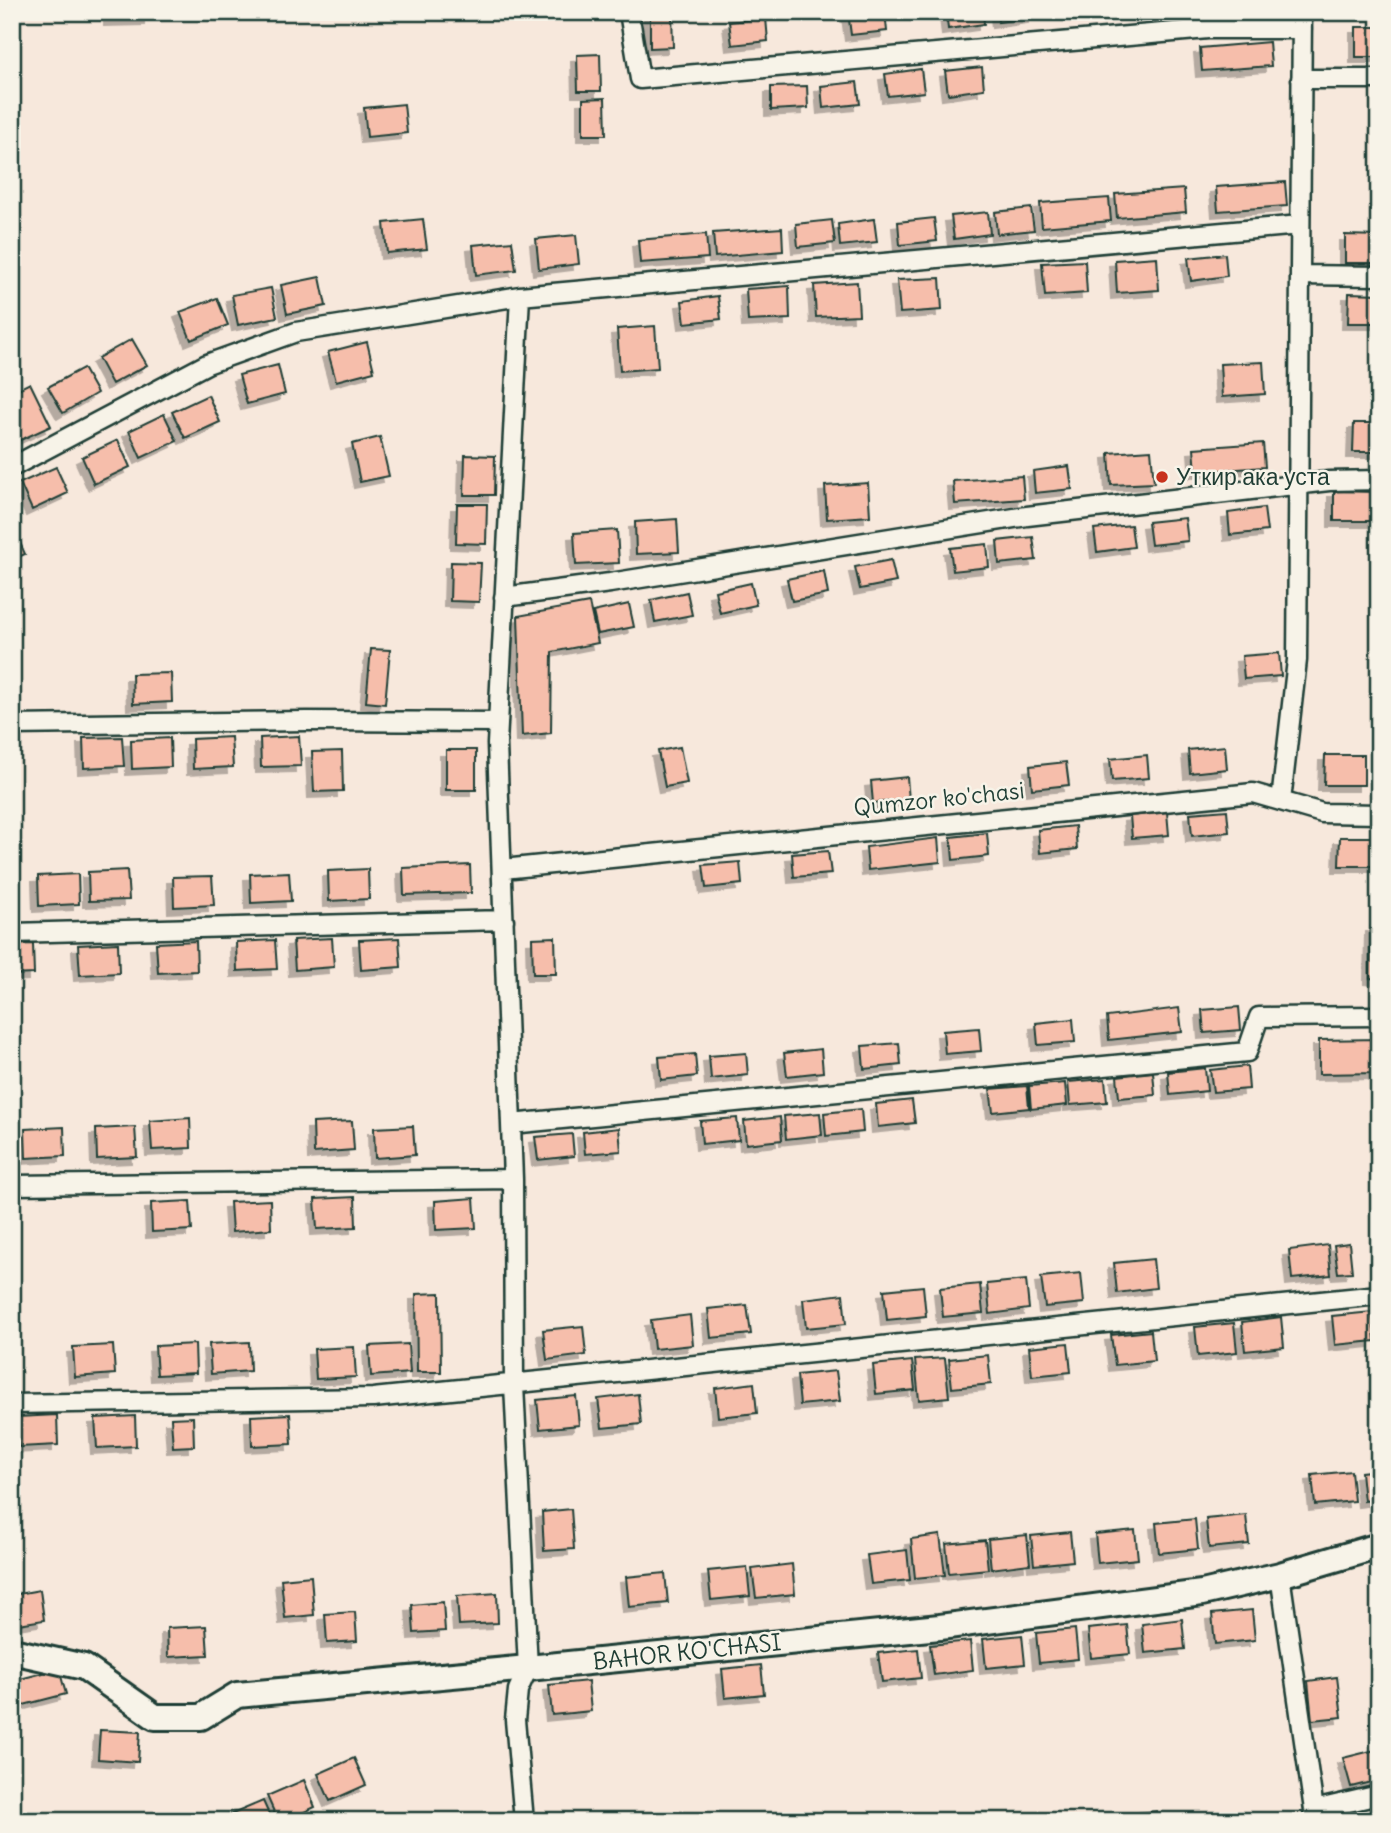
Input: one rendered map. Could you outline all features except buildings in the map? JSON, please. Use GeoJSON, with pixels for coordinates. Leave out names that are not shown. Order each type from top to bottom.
{"type":"FeatureCollection","features":[{"type":"Feature","properties":{"kind":"street"},"geometry":{"type":"LineString","coordinates":[[629,12],[640,79],[1301,21],[1297,660],[1281,801]]}},
{"type":"Feature","properties":{"kind":"street"},"geometry":{"type":"LineString","coordinates":[[1301,79],[1379,79]]}},
{"type":"Feature","properties":{"kind":"street"},"geometry":{"type":"LineString","coordinates":[[12,467],[207,364],[296,332],[520,296],[1300,225]]}},
{"type":"Feature","properties":{"kind":"street"},"geometry":{"type":"LineString","coordinates":[[1300,275],[1379,276]]}},
{"type":"Feature","properties":{"kind":"street"},"geometry":{"type":"LineString","coordinates":[[520,296],[496,744],[503,869],[513,1179],[514,1385],[528,1668],[518,1690],[515,1720],[524,1821]]}},
{"type":"Feature","properties":{"kind":"street"},"geometry":{"type":"LineString","coordinates":[[504,597],[610,583],[1027,516],[1329,481],[1379,480]]}},
{"type":"Feature","properties":{"kind":"street"},"geometry":{"type":"LineString","coordinates":[[12,725],[307,721],[498,722]]}},
{"type":"Feature","properties":{"kind":"street","name":"Qumzor ko'chasi"},"geometry":{"type":"LineString","coordinates":[[503,869],[1253,793],[1322,813],[1379,814]]}},
{"type":"Feature","properties":{"kind":"street"},"geometry":{"type":"LineString","coordinates":[[12,933],[503,920]]}},
{"type":"Feature","properties":{"kind":"street"},"geometry":{"type":"LineString","coordinates":[[511,1124],[1247,1052],[1259,1017],[1379,1016]]}},
{"type":"Feature","properties":{"kind":"street"},"geometry":{"type":"LineString","coordinates":[[12,1185],[513,1179]]}},
{"type":"Feature","properties":{"kind":"street"},"geometry":{"type":"LineString","coordinates":[[12,1404],[373,1398],[1379,1295]]}},
{"type":"Feature","properties":{"kind":"street","name":"BAHOR KO'CHASI"},"geometry":{"type":"LineString","coordinates":[[12,1651],[84,1667],[155,1717],[201,1717],[237,1695],[940,1627],[1202,1593],[1280,1575],[1379,1546]]}},
{"type":"Feature","properties":{"kind":"street"},"geometry":{"type":"LineString","coordinates":[[1280,1575],[1314,1815],[1379,1795]]}},
{"type":"Feature","properties":{"kind":"place","name":"Уткир ака уста"},"geometry":{"type":"Point","coordinates":[1162,477]}}]}
